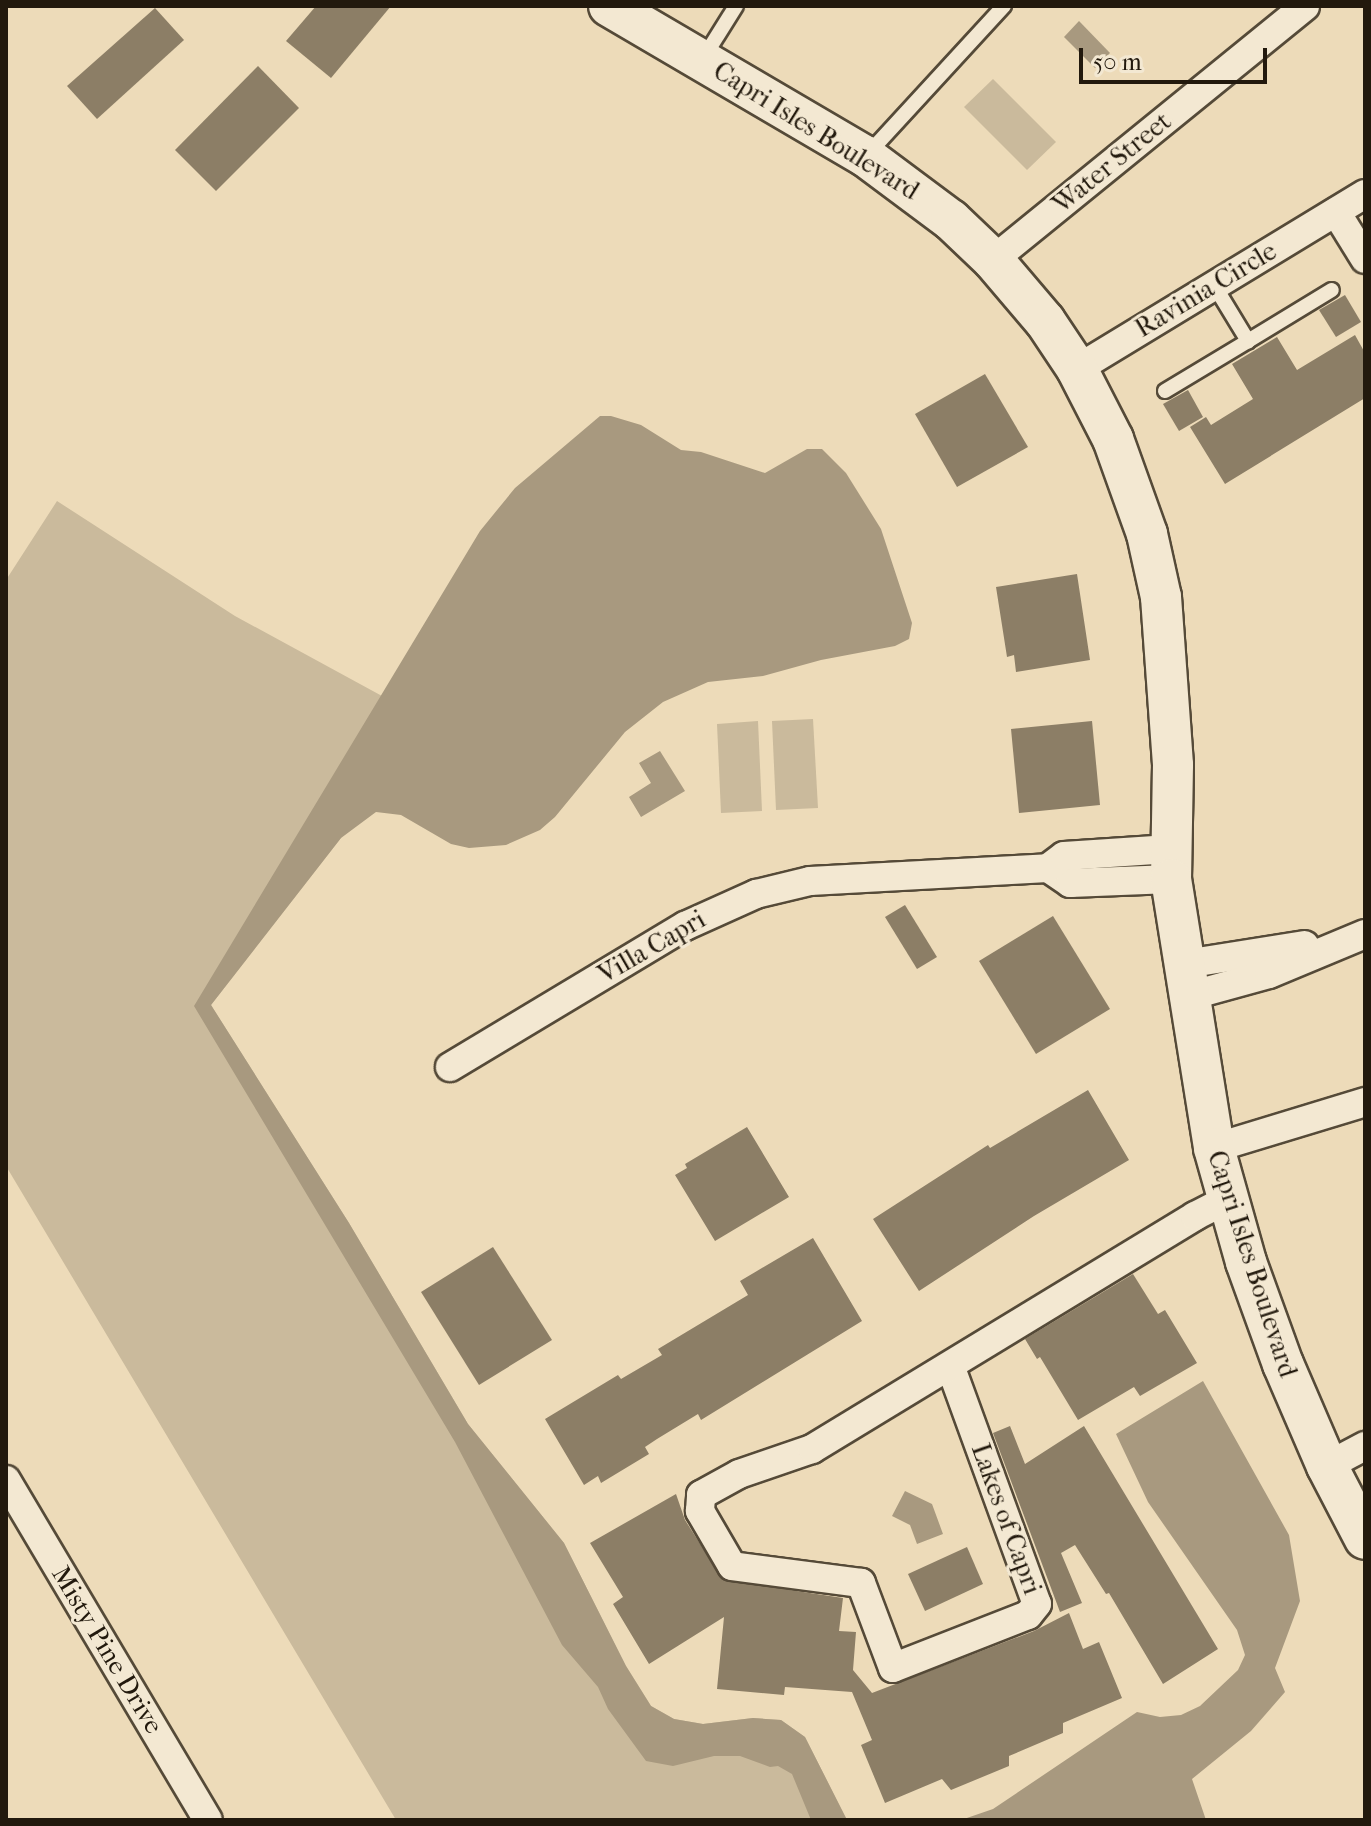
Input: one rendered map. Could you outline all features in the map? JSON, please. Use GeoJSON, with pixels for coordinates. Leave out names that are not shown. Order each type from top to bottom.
{"type":"FeatureCollection","features":[{"type":"Feature","properties":{"kind":"street","name":"Capri Isles Boulevard"},"geometry":{"type":"LineString","coordinates":[[609,6],[865,156],[930,202],[993,260],[1045,321],[1077,369],[1113,439],[1147,534],[1161,597],[1173,765],[1170,864],[1214,1148],[1227,1200],[1263,1312],[1327,1466],[1365,1539]]}},
{"type":"Feature","properties":{"kind":"street","name":"Water Street"},"geometry":{"type":"LineString","coordinates":[[993,260],[1305,6]]}},
{"type":"Feature","properties":{"kind":"street","name":"Ravinia Circle"},"geometry":{"type":"LineString","coordinates":[[1077,369],[1365,194]]}},
{"type":"Feature","properties":{"kind":"street"},"geometry":{"type":"LineString","coordinates":[[1336,212],[1365,259]]}},
{"type":"Feature","properties":{"kind":"street","name":"Villa Capri"},"geometry":{"type":"LineString","coordinates":[[450,1067],[721,908],[787,885],[1048,868],[1064,856],[1170,864]]}},
{"type":"Feature","properties":{"kind":"street"},"geometry":{"type":"LineString","coordinates":[[1187,980],[1365,934]]}},
{"type":"Feature","properties":{"kind":"street"},"geometry":{"type":"LineString","coordinates":[[1214,1148],[1365,1102]]}},
{"type":"Feature","properties":{"kind":"street","name":"Lakes of Capri"},"geometry":{"type":"LineString","coordinates":[[951,1368],[1037,1604],[1028,1615],[893,1668],[861,1583],[732,1566],[700,1511],[698,1499],[706,1491],[739,1474],[812,1449],[951,1368],[1195,1216],[1227,1200]]}},
{"type":"Feature","properties":{"kind":"street"},"geometry":{"type":"LineString","coordinates":[[1327,1466],[1365,1446]]}},
{"type":"Feature","properties":{"kind":"street","name":"Misty Pine Drive"},"geometry":{"type":"LineString","coordinates":[[6,1480],[208,1820]]}},
{"type":"Feature","properties":{"kind":"lane","name":"Capri Isles Boulevard"},"geometry":{"type":"LineString","coordinates":[[701,60],[736,6]]}},
{"type":"Feature","properties":{"kind":"lane"},"geometry":{"type":"LineString","coordinates":[[865,156],[1004,6]]}},
{"type":"Feature","properties":{"kind":"lane"},"geometry":{"type":"LineString","coordinates":[[1214,285],[1248,341]]}},
{"type":"Feature","properties":{"kind":"lane"},"geometry":{"type":"LineString","coordinates":[[1165,391],[1332,290]]}},
{"type":"Feature","properties":{"kind":"shaded area"},"geometry":{"type":"Polygon","coordinates":[[[1079,21],[1110,53],[1095,68],[1064,37],[1079,21]]]}},
{"type":"Feature","properties":{"kind":"shaded area"},"geometry":{"type":"Polygon","coordinates":[[[993,79],[1056,142],[1027,170],[964,107],[993,79]]]}},
{"type":"Feature","properties":{"kind":"shaded area"},"geometry":{"type":"Polygon","coordinates":[[[600,416],[641,425],[681,450],[701,452],[765,473],[807,449],[822,449],[846,473],[881,529],[912,623],[909,639],[895,646],[821,660],[763,676],[708,682],[663,702],[625,732],[555,817],[540,830],[506,845],[469,848],[451,844],[401,815],[376,812],[341,838],[211,1005],[349,1223],[468,1424],[564,1543],[626,1666],[651,1706],[674,1719],[703,1724],[753,1718],[781,1720],[805,1737],[847,1820],[811,1820],[792,1774],[778,1766],[770,1767],[740,1756],[714,1756],[673,1766],[646,1761],[608,1709],[598,1687],[562,1645],[455,1442],[194,1006],[480,531],[515,488],[600,416]]]}},
{"type":"Feature","properties":{"kind":"shaded area"},"geometry":{"type":"Polygon","coordinates":[[[57,501],[235,616],[382,696],[341,838],[211,1005],[349,1223],[468,1424],[564,1543],[626,1666],[651,1706],[674,1719],[703,1724],[753,1718],[781,1720],[805,1737],[847,1820],[396,1820],[6,1166],[6,580],[57,501]]]}},
{"type":"Feature","properties":{"kind":"shaded area"},"geometry":{"type":"Polygon","coordinates":[[[813,719],[818,808],[776,810],[772,721],[813,719]]]}},
{"type":"Feature","properties":{"kind":"shaded area"},"geometry":{"type":"Polygon","coordinates":[[[758,721],[762,811],[721,813],[717,724],[758,721]]]}},
{"type":"Feature","properties":{"kind":"shaded area"},"geometry":{"type":"Polygon","coordinates":[[[660,751],[685,791],[641,817],[629,797],[651,783],[639,763],[660,751]]]}},
{"type":"Feature","properties":{"kind":"shaded area"},"geometry":{"type":"Polygon","coordinates":[[[1203,1381],[1289,1535],[1300,1601],[1275,1668],[1285,1692],[1251,1731],[1192,1779],[1206,1820],[961,1820],[993,1809],[1137,1712],[1160,1717],[1181,1715],[1200,1706],[1238,1670],[1245,1655],[1237,1630],[1148,1502],[1116,1434],[1203,1381]]]}},
{"type":"Feature","properties":{"kind":"shaded area"},"geometry":{"type":"Polygon","coordinates":[[[905,1491],[932,1504],[943,1534],[917,1544],[910,1525],[892,1516],[905,1491]]]}},
{"type":"Feature","properties":{"kind":"building"},"geometry":{"type":"Polygon","coordinates":[[[316,6],[391,6],[331,78],[286,41],[316,6]]]}},
{"type":"Feature","properties":{"kind":"building"},"geometry":{"type":"Polygon","coordinates":[[[155,8],[184,40],[97,119],[67,86],[155,8]]]}},
{"type":"Feature","properties":{"kind":"building"},"geometry":{"type":"Polygon","coordinates":[[[258,66],[299,108],[216,191],[175,150],[258,66]]]}},
{"type":"Feature","properties":{"kind":"building"},"geometry":{"type":"Polygon","coordinates":[[[1345,295],[1361,322],[1336,337],[1319,310],[1345,295]]]}},
{"type":"Feature","properties":{"kind":"building"},"geometry":{"type":"Polygon","coordinates":[[[1355,335],[1365,353],[1365,398],[1225,484],[1190,427],[1206,417],[1211,425],[1253,399],[1232,364],[1277,337],[1297,370],[1355,335]]]}},
{"type":"Feature","properties":{"kind":"building"},"geometry":{"type":"Polygon","coordinates":[[[985,374],[1028,447],[957,487],[915,414],[985,374]]]}},
{"type":"Feature","properties":{"kind":"building"},"geometry":{"type":"Polygon","coordinates":[[[1188,390],[1203,417],[1179,431],[1163,404],[1188,390]]]}},
{"type":"Feature","properties":{"kind":"building"},"geometry":{"type":"Polygon","coordinates":[[[1077,574],[1090,660],[1016,672],[1014,655],[1007,657],[996,587],[1077,574]]]}},
{"type":"Feature","properties":{"kind":"building"},"geometry":{"type":"Polygon","coordinates":[[[1092,721],[1100,805],[1019,813],[1011,729],[1092,721]]]}},
{"type":"Feature","properties":{"kind":"building"},"geometry":{"type":"Polygon","coordinates":[[[905,905],[937,957],[917,969],[885,917],[905,905]]]}},
{"type":"Feature","properties":{"kind":"building"},"geometry":{"type":"Polygon","coordinates":[[[1053,916],[1110,1009],[1036,1054],[979,961],[1053,916]]]}},
{"type":"Feature","properties":{"kind":"building"},"geometry":{"type":"Polygon","coordinates":[[[1088,1090],[1129,1160],[1034,1216],[919,1291],[873,1219],[988,1145],[990,1148],[1088,1090]]]}},
{"type":"Feature","properties":{"kind":"building"},"geometry":{"type":"Polygon","coordinates":[[[747,1127],[789,1197],[715,1241],[675,1175],[687,1168],[685,1164],[747,1127]]]}},
{"type":"Feature","properties":{"kind":"building"},"geometry":{"type":"Polygon","coordinates":[[[813,1238],[862,1321],[701,1420],[698,1414],[657,1439],[645,1447],[649,1454],[601,1483],[598,1476],[584,1485],[545,1419],[618,1375],[621,1379],[662,1355],[658,1349],[748,1295],[740,1281],[813,1238]]]}},
{"type":"Feature","properties":{"kind":"building"},"geometry":{"type":"Polygon","coordinates":[[[493,1247],[552,1340],[479,1385],[421,1292],[493,1247]]]}},
{"type":"Feature","properties":{"kind":"building"},"geometry":{"type":"Polygon","coordinates":[[[1133,1274],[1158,1314],[1165,1310],[1197,1363],[1140,1396],[1134,1387],[1078,1420],[1040,1357],[1037,1359],[1025,1339],[1133,1274]]]}},
{"type":"Feature","properties":{"kind":"building"},"geometry":{"type":"Polygon","coordinates":[[[1010,1426],[1025,1464],[1084,1426],[1218,1649],[1163,1684],[1109,1593],[1106,1594],[1075,1545],[1061,1553],[1082,1603],[1060,1612],[993,1433],[1010,1426]]]}},
{"type":"Feature","properties":{"kind":"building"},"geometry":{"type":"Polygon","coordinates":[[[676,1494],[685,1520],[723,1580],[843,1598],[839,1631],[856,1632],[853,1670],[872,1693],[1034,1631],[1069,1613],[1083,1649],[1099,1642],[1122,1698],[1063,1723],[1063,1733],[1009,1756],[1009,1766],[951,1790],[942,1779],[885,1803],[861,1745],[872,1740],[852,1692],[785,1687],[784,1695],[717,1689],[724,1617],[649,1664],[613,1604],[623,1597],[590,1543],[676,1494]]]}},
{"type":"Feature","properties":{"kind":"building"},"geometry":{"type":"Polygon","coordinates":[[[967,1547],[983,1584],[925,1611],[908,1574],[967,1547]]]}}]}
